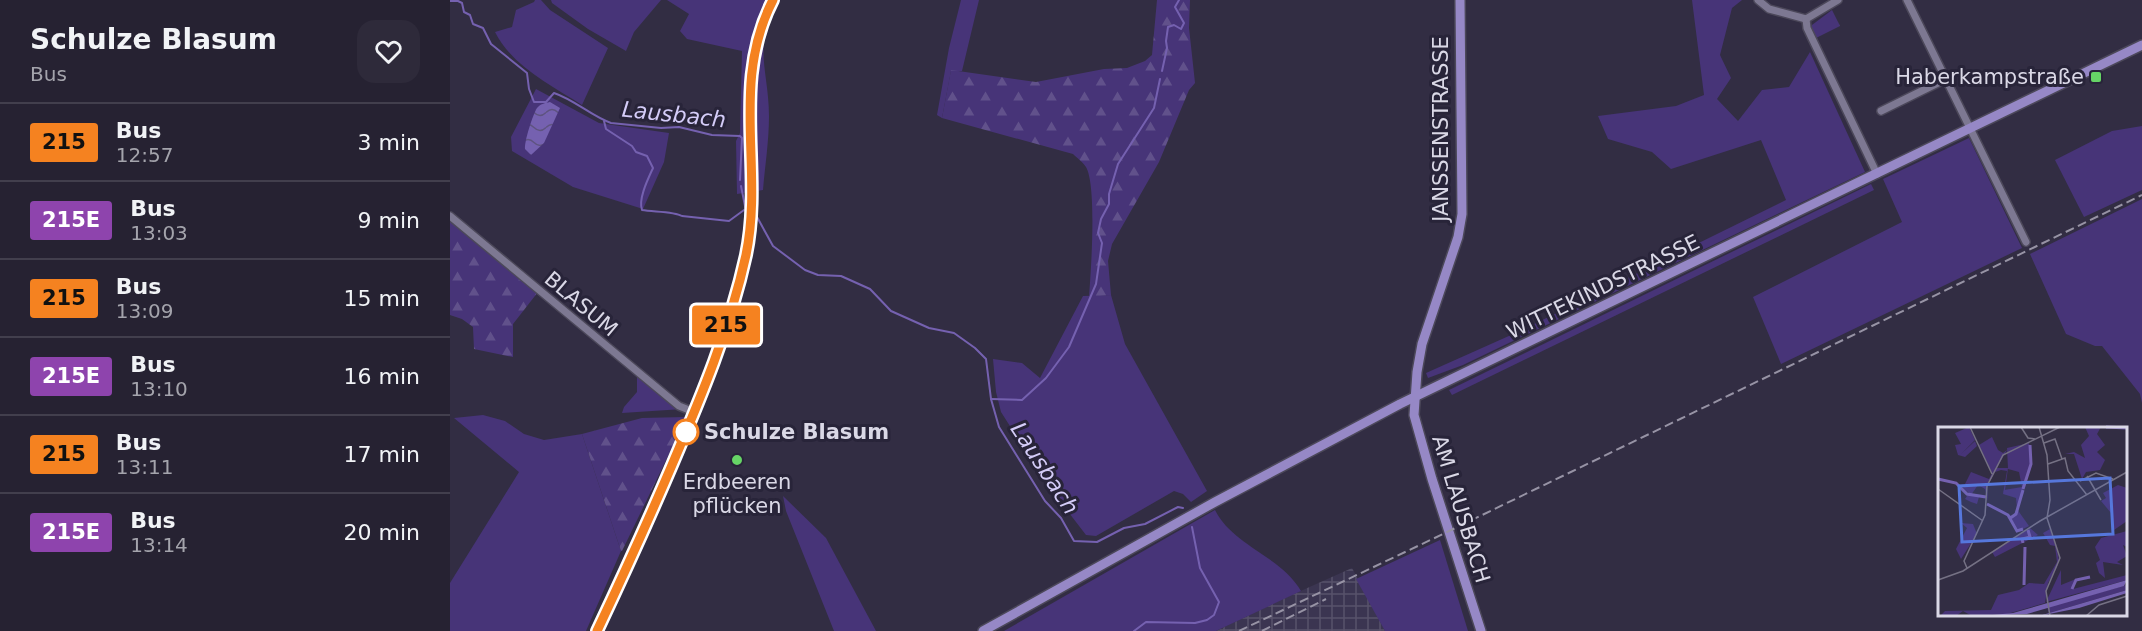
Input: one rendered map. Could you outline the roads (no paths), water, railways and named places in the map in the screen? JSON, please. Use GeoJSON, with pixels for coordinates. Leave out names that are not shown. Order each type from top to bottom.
{"type":"FeatureCollection","features":[{"type":"Feature","properties":{"kind":"main road","name":"JANSSENSTRASSE"},"geometry":{"type":"LineString","coordinates":[[1415,397],[1422,344],[1458,237],[1462,214],[1460,0]]}},
{"type":"Feature","properties":{"kind":"main road","name":"WITTEKINDSTRASSE"},"geometry":{"type":"LineString","coordinates":[[983,631],[1331,440],[1415,397],[2142,45]]}},
{"type":"Feature","properties":{"kind":"main road","name":"AM LAUSBACH"},"geometry":{"type":"LineString","coordinates":[[1415,397],[1414,415],[1417,428],[1481,631]]}},
{"type":"Feature","properties":{"kind":"street"},"geometry":{"type":"LineString","coordinates":[[597,631],[649,520],[694,412],[722,339],[739,284],[752,208],[750,82],[758,37],[773,0]]}},
{"type":"Feature","properties":{"kind":"street"},"geometry":{"type":"LineString","coordinates":[[1758,0],[1769,9],[1806,20],[1838,0]]}},
{"type":"Feature","properties":{"kind":"street"},"geometry":{"type":"LineString","coordinates":[[1907,0],[2026,242]]}},
{"type":"Feature","properties":{"kind":"street"},"geometry":{"type":"LineString","coordinates":[[1806,20],[1807,28],[1877,174]]}},
{"type":"Feature","properties":{"kind":"street"},"geometry":{"type":"LineString","coordinates":[[1881,111],[1946,79]]}},
{"type":"Feature","properties":{"kind":"street","name":"BLASUM"},"geometry":{"type":"LineString","coordinates":[[450,216],[679,406],[694,412]]}},
{"type":"Feature","properties":{"kind":"water"},"geometry":{"type":"Polygon","coordinates":[[[550,102],[560,108],[544,143],[531,155],[525,149],[531,122],[538,107],[550,102]]]}},
{"type":"Feature","properties":{"kind":"waterway"},"geometry":{"type":"LineString","coordinates":[[1162,71],[1167,48],[1168,27],[1174,25],[1181,29],[1184,23],[1175,7],[1179,0]]}},
{"type":"Feature","properties":{"kind":"waterway","name":"Lausbach"},"geometry":{"type":"LineString","coordinates":[[450,1],[462,3],[464,12],[470,15],[473,24],[483,28],[491,44],[527,73],[529,89],[534,102],[546,102],[554,93],[611,123],[661,128],[679,127],[712,135],[740,136],[742,138],[740,180]]}},
{"type":"Feature","properties":{"kind":"waterway"},"geometry":{"type":"LineString","coordinates":[[991,399],[1022,400],[1046,378],[1069,347],[1096,284],[1102,243],[1098,233],[1101,219],[1109,204],[1109,194],[1118,164],[1154,108],[1160,79]]}},
{"type":"Feature","properties":{"kind":"waterway"},"geometry":{"type":"LineString","coordinates":[[604,121],[606,129],[632,146],[636,152],[647,156],[653,168],[642,195],[642,210],[729,221],[744,210]]}},
{"type":"Feature","properties":{"kind":"waterway","name":"Lausbach"},"geometry":{"type":"LineString","coordinates":[[741,186],[746,211]]}},
{"type":"Feature","properties":{"kind":"waterway","name":"Lausbach"},"geometry":{"type":"LineString","coordinates":[[757,217],[773,246],[805,270],[818,275],[841,276],[870,289],[891,311],[929,328],[954,333],[986,359],[991,399],[999,427],[1045,501],[1061,518],[1074,541],[1097,542],[1124,528],[1145,524],[1178,507],[1183,508]]}},
{"type":"Feature","properties":{"kind":"waterway","name":"Lausbach"},"geometry":{"type":"LineString","coordinates":[[1134,631],[1146,622],[1195,623],[1207,620],[1214,615],[1219,602],[1200,568],[1192,527]]}},
{"type":"Feature","properties":{"kind":"railway"},"geometry":{"type":"LineString","coordinates":[[1239,631],[2142,195]]}},
{"type":"Feature","properties":{"kind":"railway"},"geometry":{"type":"LineString","coordinates":[[1262,631],[1326,599]]}},
{"type":"Feature","properties":{"kind":"place","name":"Haberkampstraße"},"geometry":{"type":"Point","coordinates":[2096,77]}},
{"type":"Feature","properties":{"kind":"place","name":"Schulze Blasum"},"geometry":{"type":"Point","coordinates":[686,432]}},
{"type":"Feature","properties":{"kind":"place","name":"Erdbeeren pflücken"},"geometry":{"type":"Point","coordinates":[737,460]}}]}
